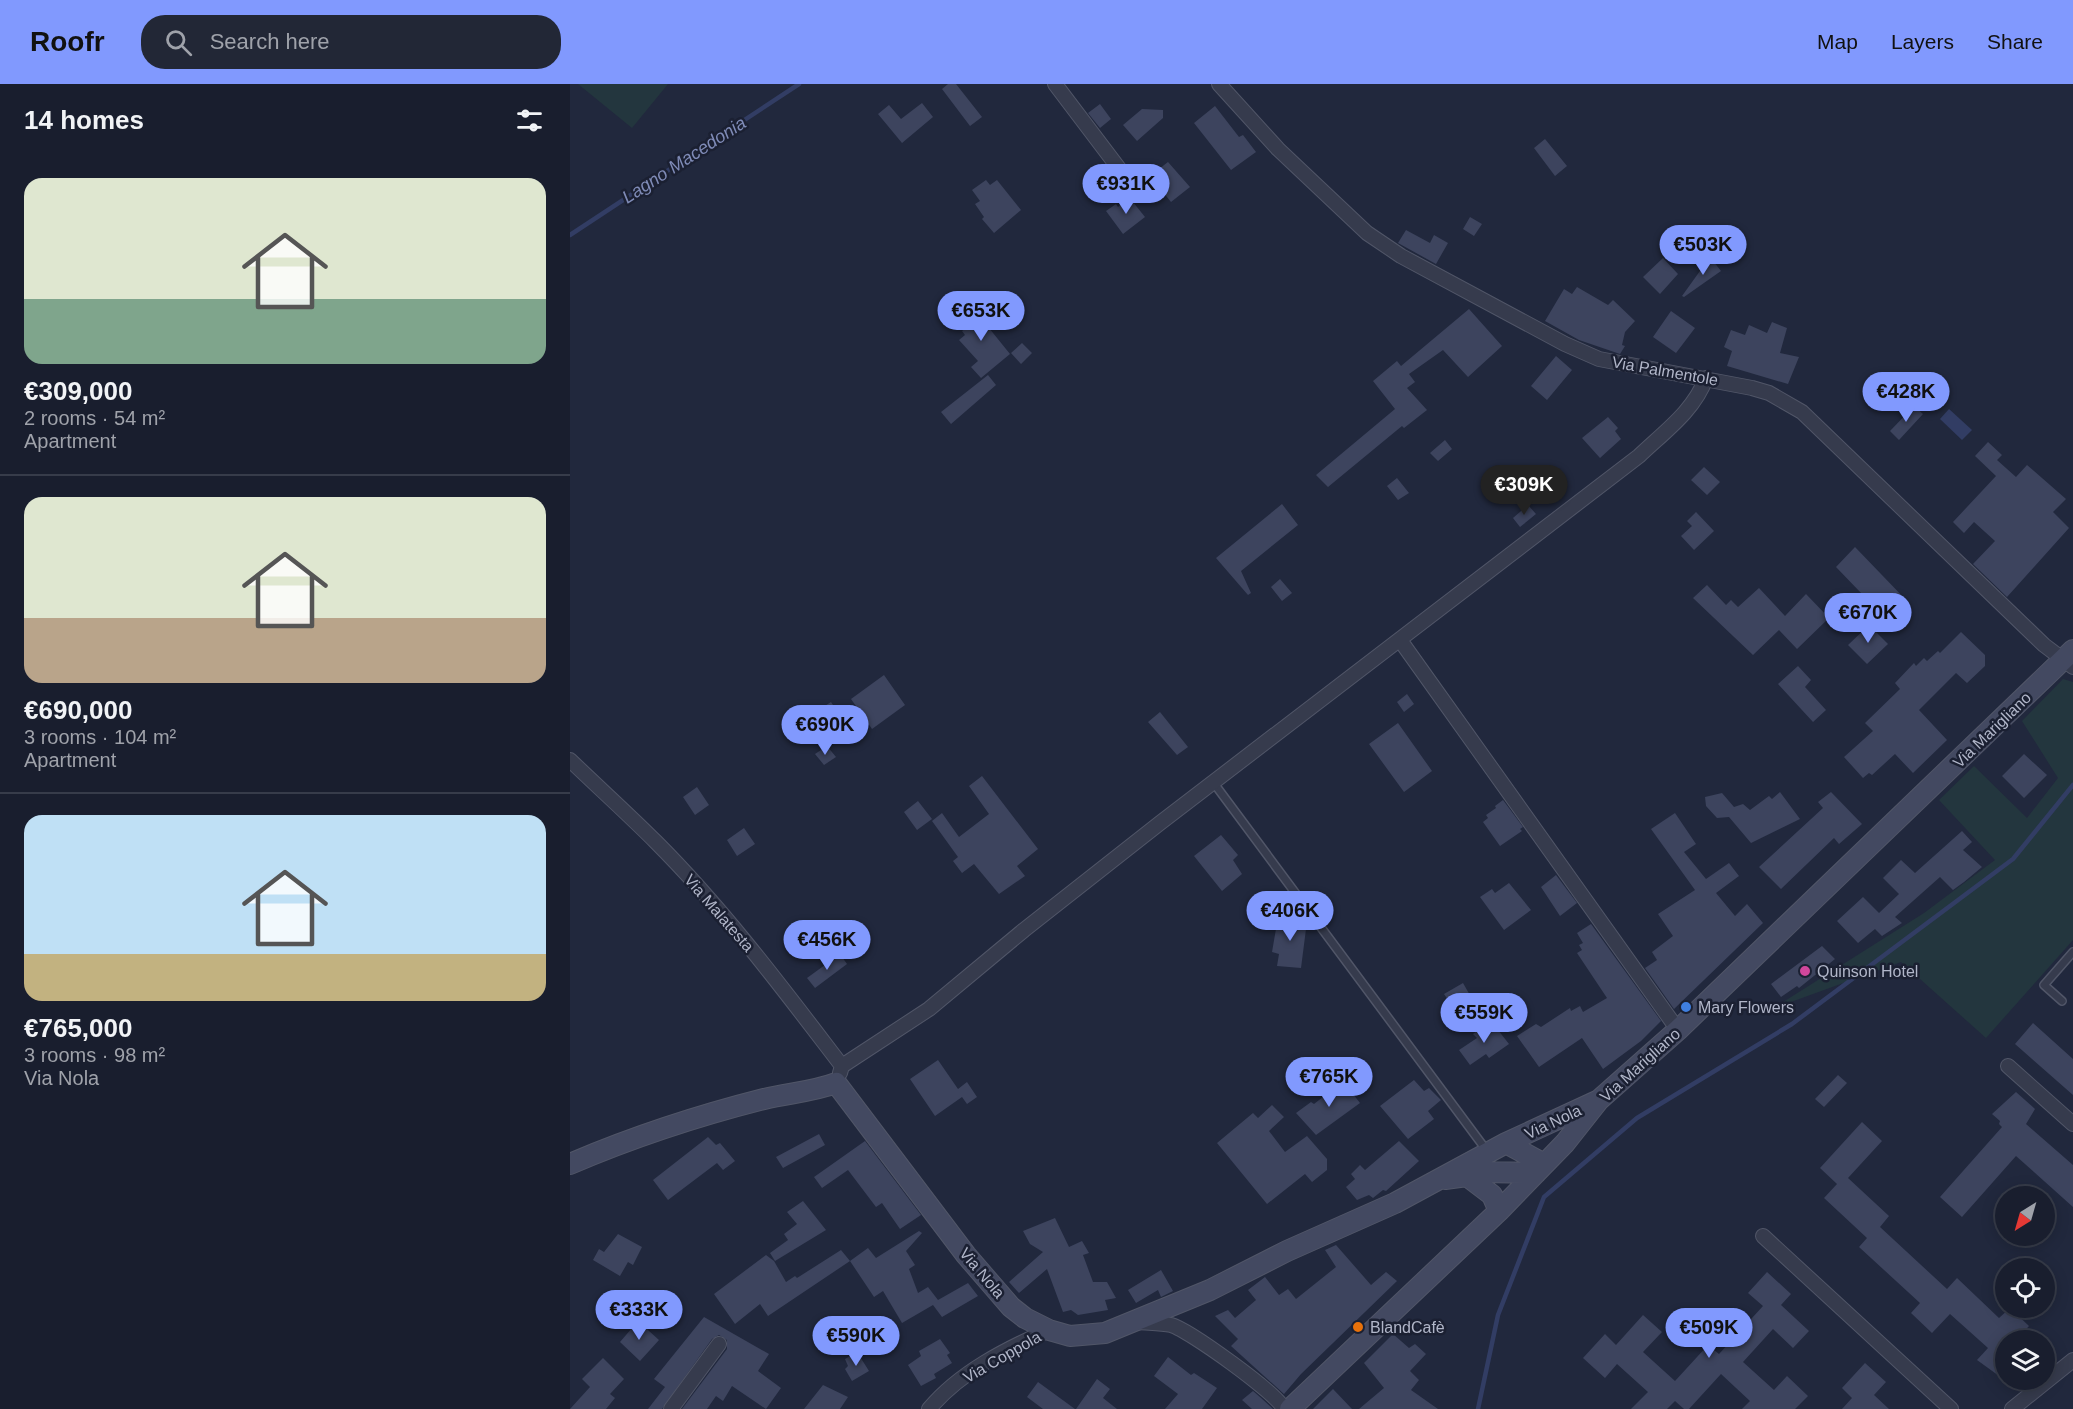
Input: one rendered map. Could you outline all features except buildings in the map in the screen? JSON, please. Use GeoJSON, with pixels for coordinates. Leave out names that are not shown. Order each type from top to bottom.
{"type":"FeatureCollection","features":[{"type":"Feature","properties":{"kind":"street"},"geometry":{"type":"LineString","coordinates":[[1055,84],[1133,187]]}},
{"type":"Feature","properties":{"kind":"street","name":"Via Palmentole"},"geometry":{"type":"LineString","coordinates":[[1219,84],[1278,149],[1367,233],[1401,256],[1565,344],[1599,359],[1706,378],[1769,393],[1802,412],[2044,645],[2070,659]]}},
{"type":"Feature","properties":{"kind":"street"},"geometry":{"type":"LineString","coordinates":[[570,1164],[671,1125],[839,1075],[929,1009],[1024,930],[1213,782],[1639,456],[1689,408],[1701,394],[1706,378]]}},
{"type":"Feature","properties":{"kind":"street"},"geometry":{"type":"LineString","coordinates":[[1400,640],[1678,1030]]}},
{"type":"Feature","properties":{"kind":"street","name":"Via Marigliano"},"geometry":{"type":"LineString","coordinates":[[1290,1409],[1499,1211],[1540,1169],[1599,1100],[1678,1030],[2070,659]]}},
{"type":"Feature","properties":{"kind":"street","name":"Via Malatesta"},"geometry":{"type":"LineString","coordinates":[[570,760],[656,842],[773,975],[839,1075]]}},
{"type":"Feature","properties":{"kind":"street"},"geometry":{"type":"LineString","coordinates":[[2008,1066],[2073,1124]]}},
{"type":"Feature","properties":{"kind":"street","name":"Via Nola"},"geometry":{"type":"LineString","coordinates":[[839,1075],[988,1282],[1011,1307],[1025,1318],[1049,1330],[1070,1336],[1105,1333],[1138,1322],[1442,1179],[1506,1143],[1558,1121],[1599,1100]]}},
{"type":"Feature","properties":{"kind":"street","name":"Via Nola"},"geometry":{"type":"LineString","coordinates":[[1506,1143],[1540,1169]]}},
{"type":"Feature","properties":{"kind":"street","name":"Via Nola"},"geometry":{"type":"LineString","coordinates":[[1442,1179],[1480,1172],[1540,1169]]}},
{"type":"Feature","properties":{"kind":"street"},"geometry":{"type":"LineString","coordinates":[[1467,1176],[1492,1196],[1499,1211]]}},
{"type":"Feature","properties":{"kind":"street"},"geometry":{"type":"LineString","coordinates":[[1763,1236],[1952,1409]]}},
{"type":"Feature","properties":{"kind":"street"},"geometry":{"type":"LineString","coordinates":[[1138,1322],[1173,1326],[1263,1385],[1281,1402],[1284,1409]]}},
{"type":"Feature","properties":{"kind":"street","name":"Via Coppola"},"geometry":{"type":"LineString","coordinates":[[929,1409],[966,1375],[1020,1343],[1049,1330]]}},
{"type":"Feature","properties":{"kind":"street"},"geometry":{"type":"LineString","coordinates":[[671,1409],[719,1344]]}},
{"type":"Feature","properties":{"kind":"street"},"geometry":{"type":"LineString","coordinates":[[2012,1409],[2073,1360]]}},
{"type":"Feature","properties":{"kind":"lane"},"geometry":{"type":"LineString","coordinates":[[1213,782],[1489,1153]]}},
{"type":"Feature","properties":{"kind":"lane"},"geometry":{"type":"LineString","coordinates":[[2062,1002],[2044,985],[2073,952]]}},
{"type":"Feature","properties":{"kind":"shaded area"},"geometry":{"type":"Polygon","coordinates":[[[578,84],[668,84],[632,128],[578,84]]]}},
{"type":"Feature","properties":{"kind":"shaded area"},"geometry":{"type":"Polygon","coordinates":[[[2063,679],[2073,682],[2073,940],[1986,1038],[1901,962],[1772,1009],[1924,913],[1995,860],[1939,800],[1974,766],[2027,818],[2058,778],[2022,721],[2063,679]]]}},
{"type":"Feature","properties":{"kind":"water"},"geometry":{"type":"Polygon","coordinates":[[[1949,409],[1972,430],[1962,440],[1940,419],[1949,409]]]}},
{"type":"Feature","properties":{"kind":"waterway","name":"Lagno Macedonia"},"geometry":{"type":"LineString","coordinates":[[570,235],[799,84]]}},
{"type":"Feature","properties":{"kind":"waterway"},"geometry":{"type":"LineString","coordinates":[[1478,1409],[1498,1315],[1544,1197],[1637,1118],[1792,1024],[2013,859],[2073,785]]}},
{"type":"Feature","properties":{"kind":"place","name":"Quinson Hotel"},"geometry":{"type":"Point","coordinates":[1805,971]}},
{"type":"Feature","properties":{"kind":"place","name":"Mary Flowers"},"geometry":{"type":"Point","coordinates":[1686,1007]}},
{"type":"Feature","properties":{"kind":"place","name":"BlandCafè"},"geometry":{"type":"Point","coordinates":[1358,1327]}}]}
